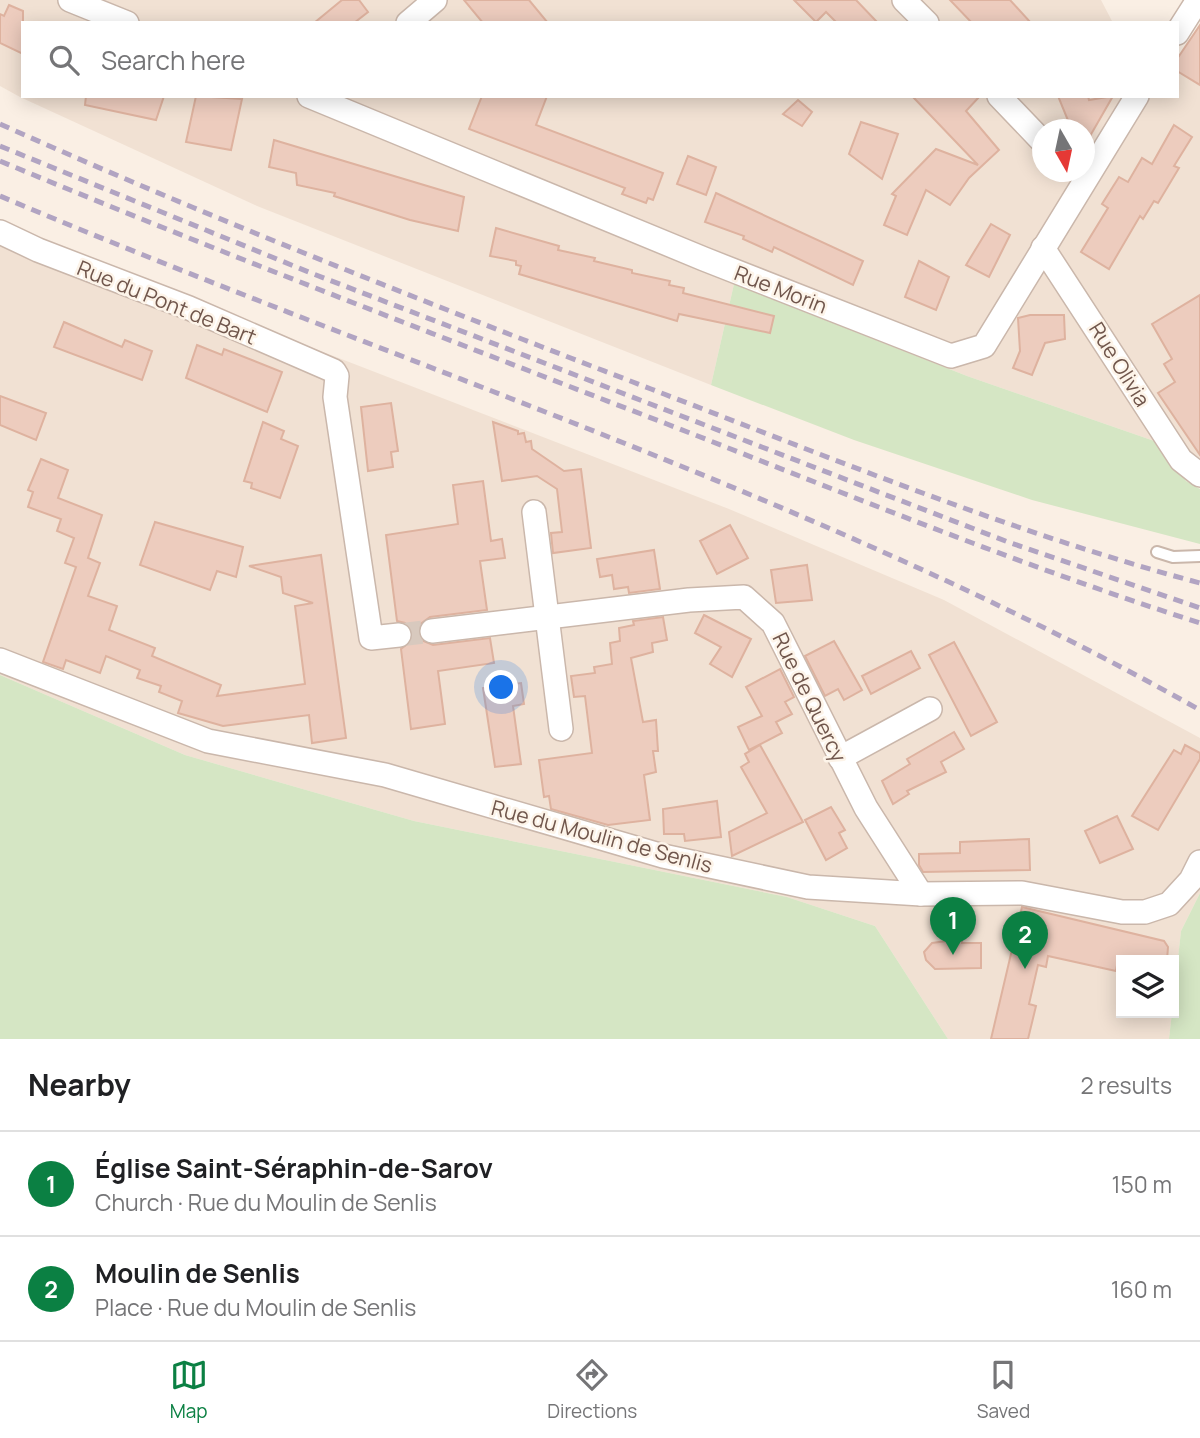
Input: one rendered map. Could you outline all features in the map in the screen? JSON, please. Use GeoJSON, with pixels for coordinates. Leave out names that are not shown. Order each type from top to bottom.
{"type":"FeatureCollection","features":[{"type":"Feature","properties":{"kind":"street"},"geometry":{"type":"LineString","coordinates":[[70,0],[122,21]]}},
{"type":"Feature","properties":{"kind":"street"},"geometry":{"type":"LineString","coordinates":[[410,21],[435,0]]}},
{"type":"Feature","properties":{"kind":"street"},"geometry":{"type":"LineString","coordinates":[[904,0],[925,21]]}},
{"type":"Feature","properties":{"kind":"street"},"geometry":{"type":"LineString","coordinates":[[1179,30],[1198,0]]}},
{"type":"Feature","properties":{"kind":"street","name":"Rue Morin"},"geometry":{"type":"LineString","coordinates":[[317,98],[704,259],[951,356],[984,346],[1043,248],[1074,182]]}},
{"type":"Feature","properties":{"kind":"street"},"geometry":{"type":"LineString","coordinates":[[1001,98],[1032,131]]}},
{"type":"Feature","properties":{"kind":"street","name":"Rue Morin"},"geometry":{"type":"LineString","coordinates":[[1095,152],[1136,98]]}},
{"type":"Feature","properties":{"kind":"street","name":"Rue du Pont de Bart"},"geometry":{"type":"LineString","coordinates":[[0,232],[38,250],[189,308],[334,371],[337,376],[335,397],[371,638],[399,635]]}},
{"type":"Feature","properties":{"kind":"street","name":"Rue Olivia"},"geometry":{"type":"LineString","coordinates":[[1043,248],[1181,460],[1200,475]]}},
{"type":"Feature","properties":{"kind":"street"},"geometry":{"type":"LineString","coordinates":[[534,512],[561,729]]}},
{"type":"Feature","properties":{"kind":"street","name":"Rue de Quercy"},"geometry":{"type":"LineString","coordinates":[[432,631],[689,600],[744,597],[773,623],[840,758],[895,857],[921,894]]}},
{"type":"Feature","properties":{"kind":"street","name":"Rue du Moulin de Senlis"},"geometry":{"type":"LineString","coordinates":[[0,660],[208,741],[385,775],[663,856],[808,887],[921,894],[1022,893],[1122,912],[1145,912],[1169,904],[1191,880],[1200,862]]}},
{"type":"Feature","properties":{"kind":"street"},"geometry":{"type":"LineString","coordinates":[[840,758],[930,709]]}},
{"type":"Feature","properties":{"kind":"lane"},"geometry":{"type":"LineString","coordinates":[[1157,552],[1173,557],[1200,556]]}},
{"type":"Feature","properties":{"kind":"shaded area"},"geometry":{"type":"Polygon","coordinates":[[[0,0],[1101,0],[1112,21],[21,21],[21,97],[0,86],[0,0]]]}},
{"type":"Feature","properties":{"kind":"shaded area"},"geometry":{"type":"Polygon","coordinates":[[[1179,72],[1200,86],[1200,462],[1160,443],[967,376],[734,284],[711,385],[257,206],[22,98],[1179,98],[1179,72]]]}},
{"type":"Feature","properties":{"kind":"shaded area"},"geometry":{"type":"Polygon","coordinates":[[[0,220],[111,270],[729,509],[944,600],[1200,738],[1200,893],[1181,931],[1178,955],[1116,955],[1116,1018],[1171,1018],[1169,1039],[948,1039],[875,926],[787,897],[414,821],[185,755],[0,675],[0,220]]]}},
{"type":"Feature","properties":{"kind":"green space"},"geometry":{"type":"Polygon","coordinates":[[[734,284],[967,376],[1160,443],[1186,481],[1200,489],[1200,544],[1032,500],[854,440],[711,385],[734,284]]]}},
{"type":"Feature","properties":{"kind":"green space"},"geometry":{"type":"Polygon","coordinates":[[[0,675],[185,755],[414,821],[787,897],[875,926],[948,1039],[0,1039],[0,675]]]}},
{"type":"Feature","properties":{"kind":"green space"},"geometry":{"type":"Polygon","coordinates":[[[1200,893],[1200,1039],[1169,1039],[1171,1018],[1179,1018],[1178,955],[1181,931],[1200,893]]]}},
{"type":"Feature","properties":{"kind":"building"},"geometry":{"type":"Polygon","coordinates":[[[342,0],[359,0],[368,12],[357,21],[316,21],[342,0]]]}},
{"type":"Feature","properties":{"kind":"building"},"geometry":{"type":"Polygon","coordinates":[[[464,0],[529,0],[546,21],[481,21],[464,0]]]}},
{"type":"Feature","properties":{"kind":"building"},"geometry":{"type":"Polygon","coordinates":[[[794,0],[856,0],[876,21],[835,21],[826,12],[815,21],[794,0]]]}},
{"type":"Feature","properties":{"kind":"building"},"geometry":{"type":"Polygon","coordinates":[[[950,0],[1010,0],[1029,21],[970,21],[950,0]]]}},
{"type":"Feature","properties":{"kind":"building"},"geometry":{"type":"Polygon","coordinates":[[[9,5],[23,11],[21,53],[0,43],[0,14],[4,16],[9,5]]]}},
{"type":"Feature","properties":{"kind":"building"},"geometry":{"type":"Polygon","coordinates":[[[1200,25],[1200,85],[1179,72],[1179,56],[1200,25]]]}},
{"type":"Feature","properties":{"kind":"building"},"geometry":{"type":"Polygon","coordinates":[[[86,98],[163,98],[156,120],[85,105],[86,98]]]}},
{"type":"Feature","properties":{"kind":"building"},"geometry":{"type":"Polygon","coordinates":[[[196,98],[242,99],[231,150],[186,142],[196,98]]]}},
{"type":"Feature","properties":{"kind":"building"},"geometry":{"type":"Polygon","coordinates":[[[481,98],[546,98],[536,125],[663,173],[653,200],[648,198],[646,203],[622,194],[625,188],[469,129],[481,98]]]}},
{"type":"Feature","properties":{"kind":"building"},"geometry":{"type":"Polygon","coordinates":[[[914,98],[978,98],[966,111],[999,150],[969,178],[950,205],[926,190],[907,235],[884,225],[896,196],[892,194],[936,149],[978,165],[914,98]]]}},
{"type":"Feature","properties":{"kind":"building"},"geometry":{"type":"Polygon","coordinates":[[[1059,98],[1089,100],[1112,98],[1095,127],[1095,119],[1067,119],[1059,98]]]}},
{"type":"Feature","properties":{"kind":"building"},"geometry":{"type":"Polygon","coordinates":[[[798,100],[812,112],[802,126],[783,114],[798,100]]]}},
{"type":"Feature","properties":{"kind":"building"},"geometry":{"type":"Polygon","coordinates":[[[861,122],[898,134],[882,179],[849,154],[861,122]]]}},
{"type":"Feature","properties":{"kind":"building"},"geometry":{"type":"Polygon","coordinates":[[[1174,125],[1192,137],[1174,166],[1179,168],[1158,203],[1154,201],[1143,219],[1140,216],[1109,269],[1081,252],[1108,208],[1102,204],[1119,177],[1128,182],[1142,158],[1152,164],[1174,125]]]}},
{"type":"Feature","properties":{"kind":"building"},"geometry":{"type":"Polygon","coordinates":[[[274,140],[464,197],[458,231],[410,220],[334,196],[335,193],[297,185],[296,173],[269,167],[274,140]]]}},
{"type":"Feature","properties":{"kind":"building"},"geometry":{"type":"Polygon","coordinates":[[[688,156],[716,167],[706,195],[677,184],[688,156]]]}},
{"type":"Feature","properties":{"kind":"building"},"geometry":{"type":"Polygon","coordinates":[[[716,193],[863,261],[853,285],[774,247],[772,252],[743,239],[744,236],[705,222],[716,193]]]}},
{"type":"Feature","properties":{"kind":"building"},"geometry":{"type":"Polygon","coordinates":[[[991,224],[1010,235],[989,277],[966,265],[991,224]]]}},
{"type":"Feature","properties":{"kind":"building"},"geometry":{"type":"Polygon","coordinates":[[[496,228],[559,246],[558,250],[632,270],[632,273],[670,281],[669,285],[684,288],[683,293],[774,316],[770,333],[679,314],[677,321],[519,274],[521,266],[516,265],[516,261],[490,256],[496,228]]]}},
{"type":"Feature","properties":{"kind":"building"},"geometry":{"type":"Polygon","coordinates":[[[919,261],[949,277],[936,310],[905,297],[919,261]]]}},
{"type":"Feature","properties":{"kind":"building"},"geometry":{"type":"Polygon","coordinates":[[[1200,295],[1200,455],[1158,393],[1175,382],[1164,364],[1172,359],[1152,324],[1200,295]]]}},
{"type":"Feature","properties":{"kind":"building"},"geometry":{"type":"Polygon","coordinates":[[[1030,315],[1064,315],[1065,339],[1045,343],[1032,375],[1013,368],[1020,351],[1018,318],[1030,315]]]}},
{"type":"Feature","properties":{"kind":"building"},"geometry":{"type":"Polygon","coordinates":[[[64,322],[122,347],[125,340],[152,351],[142,380],[54,347],[64,322]]]}},
{"type":"Feature","properties":{"kind":"building"},"geometry":{"type":"Polygon","coordinates":[[[197,345],[222,355],[224,349],[282,372],[267,412],[186,378],[197,345]]]}},
{"type":"Feature","properties":{"kind":"building"},"geometry":{"type":"Polygon","coordinates":[[[0,396],[46,413],[36,440],[0,425],[0,396]]]}},
{"type":"Feature","properties":{"kind":"building"},"geometry":{"type":"Polygon","coordinates":[[[391,403],[398,451],[391,452],[393,467],[368,471],[361,407],[391,403]]]}},
{"type":"Feature","properties":{"kind":"building"},"geometry":{"type":"Polygon","coordinates":[[[263,422],[284,431],[281,439],[298,446],[280,498],[251,488],[252,483],[244,481],[263,422]]]}},
{"type":"Feature","properties":{"kind":"building"},"geometry":{"type":"Polygon","coordinates":[[[493,422],[518,431],[518,434],[524,433],[526,442],[531,441],[532,449],[564,471],[581,469],[591,548],[553,553],[551,533],[562,532],[557,489],[537,476],[502,481],[493,422]]]}},
{"type":"Feature","properties":{"kind":"building"},"geometry":{"type":"Polygon","coordinates":[[[41,459],[68,470],[58,498],[102,515],[88,558],[100,563],[88,596],[117,606],[109,630],[155,648],[152,656],[221,685],[217,696],[305,684],[295,606],[313,603],[283,593],[281,577],[249,566],[321,555],[346,738],[312,743],[309,715],[223,726],[178,713],[182,701],[159,692],[161,686],[137,678],[140,670],[106,656],[100,673],[66,660],[63,669],[43,662],[76,567],[65,563],[74,538],[57,531],[61,519],[28,507],[33,492],[28,490],[41,459]]]}},
{"type":"Feature","properties":{"kind":"building"},"geometry":{"type":"Polygon","coordinates":[[[483,481],[491,541],[502,539],[505,558],[480,561],[487,610],[430,617],[419,625],[418,632],[421,640],[433,645],[490,638],[494,663],[438,671],[445,724],[411,729],[401,649],[411,641],[413,633],[405,623],[397,621],[386,535],[458,524],[453,485],[483,481]]]}},
{"type":"Feature","properties":{"kind":"building"},"geometry":{"type":"Polygon","coordinates":[[[155,522],[243,547],[236,577],[217,571],[210,590],[140,565],[155,522]]]}},
{"type":"Feature","properties":{"kind":"building"},"geometry":{"type":"Polygon","coordinates":[[[730,525],[748,558],[717,574],[700,541],[730,525]]]}},
{"type":"Feature","properties":{"kind":"building"},"geometry":{"type":"Polygon","coordinates":[[[654,550],[660,589],[629,593],[628,587],[614,589],[612,575],[600,577],[597,559],[654,550]]]}},
{"type":"Feature","properties":{"kind":"building"},"geometry":{"type":"Polygon","coordinates":[[[807,565],[812,600],[776,603],[771,570],[807,565]]]}},
{"type":"Feature","properties":{"kind":"building"},"geometry":{"type":"Polygon","coordinates":[[[704,615],[751,639],[732,677],[710,664],[721,647],[695,633],[704,615]]]}},
{"type":"Feature","properties":{"kind":"building"},"geometry":{"type":"Polygon","coordinates":[[[663,617],[667,640],[652,643],[653,652],[631,658],[643,722],[656,720],[658,751],[653,751],[656,772],[644,775],[650,820],[608,825],[551,809],[549,796],[544,797],[539,760],[592,753],[585,696],[574,697],[571,676],[595,673],[594,667],[612,664],[610,643],[620,641],[619,628],[634,625],[633,621],[663,617]]]}},
{"type":"Feature","properties":{"kind":"building"},"geometry":{"type":"Polygon","coordinates":[[[834,641],[862,690],[844,700],[838,689],[825,696],[805,656],[834,641]]]}},
{"type":"Feature","properties":{"kind":"building"},"geometry":{"type":"Polygon","coordinates":[[[954,642],[997,722],[971,736],[929,655],[954,642]]]}},
{"type":"Feature","properties":{"kind":"building"},"geometry":{"type":"Polygon","coordinates":[[[911,651],[920,668],[871,694],[862,676],[911,651]]]}},
{"type":"Feature","properties":{"kind":"building"},"geometry":{"type":"Polygon","coordinates":[[[780,669],[794,697],[785,702],[792,714],[776,722],[782,733],[749,750],[738,727],[762,716],[746,687],[780,669]]]}},
{"type":"Feature","properties":{"kind":"building"},"geometry":{"type":"Polygon","coordinates":[[[521,683],[524,704],[513,706],[521,764],[495,767],[483,688],[521,683]]]}},
{"type":"Feature","properties":{"kind":"building"},"geometry":{"type":"Polygon","coordinates":[[[954,732],[964,749],[941,762],[946,772],[907,791],[909,794],[893,804],[882,781],[910,764],[907,759],[954,732]]]}},
{"type":"Feature","properties":{"kind":"building"},"geometry":{"type":"Polygon","coordinates":[[[760,745],[803,822],[732,856],[729,832],[767,813],[741,767],[749,762],[745,754],[760,745]]]}},
{"type":"Feature","properties":{"kind":"building"},"geometry":{"type":"Polygon","coordinates":[[[1185,745],[1200,753],[1200,759],[1158,830],[1132,816],[1174,750],[1181,754],[1185,745]]]}},
{"type":"Feature","properties":{"kind":"building"},"geometry":{"type":"Polygon","coordinates":[[[717,801],[721,837],[685,841],[684,834],[664,834],[663,809],[717,801]]]}},
{"type":"Feature","properties":{"kind":"building"},"geometry":{"type":"Polygon","coordinates":[[[831,807],[845,830],[839,833],[847,848],[826,860],[805,820],[831,807]]]}},
{"type":"Feature","properties":{"kind":"building"},"geometry":{"type":"Polygon","coordinates":[[[1117,816],[1133,849],[1100,863],[1085,831],[1117,816]]]}},
{"type":"Feature","properties":{"kind":"building"},"geometry":{"type":"Polygon","coordinates":[[[1029,839],[1030,870],[923,872],[919,865],[919,854],[960,853],[960,842],[1029,839]]]}},
{"type":"Feature","properties":{"kind":"building"},"geometry":{"type":"Polygon","coordinates":[[[1022,907],[1164,941],[1168,947],[1167,955],[1116,955],[1116,971],[1048,956],[1046,967],[1038,965],[1029,1004],[1036,1006],[1028,1039],[991,1039],[1022,907]]]}},
{"type":"Feature","properties":{"kind":"building"},"geometry":{"type":"Polygon","coordinates":[[[962,939],[962,943],[981,943],[981,968],[935,969],[926,960],[924,952],[932,943],[962,939]]]}},
{"type":"Feature","properties":{"kind":"tunnel"},"geometry":{"type":"LineString","coordinates":[[399,635],[432,631]]}},
{"type":"Feature","properties":{"kind":"railway"},"geometry":{"type":"LineString","coordinates":[[0,124],[330,264],[863,471],[997,520],[1200,583]]}},
{"type":"Feature","properties":{"kind":"railway"},"geometry":{"type":"LineString","coordinates":[[0,146],[311,273],[1008,542],[1200,608]]}},
{"type":"Feature","properties":{"kind":"railway"},"geometry":{"type":"LineString","coordinates":[[0,161],[249,262],[932,528],[1200,623]]}},
{"type":"Feature","properties":{"kind":"railway"},"geometry":{"type":"LineString","coordinates":[[0,196],[759,498],[908,563],[1055,633],[1200,710]]}},
{"type":"Feature","properties":{"kind":"place","name":"Église Saint-Séraphin-de-Sarov"},"geometry":{"type":"Point","coordinates":[953,955]}},
{"type":"Feature","properties":{"kind":"place","name":"Moulin de Senlis"},"geometry":{"type":"Point","coordinates":[1025,969]}}]}
